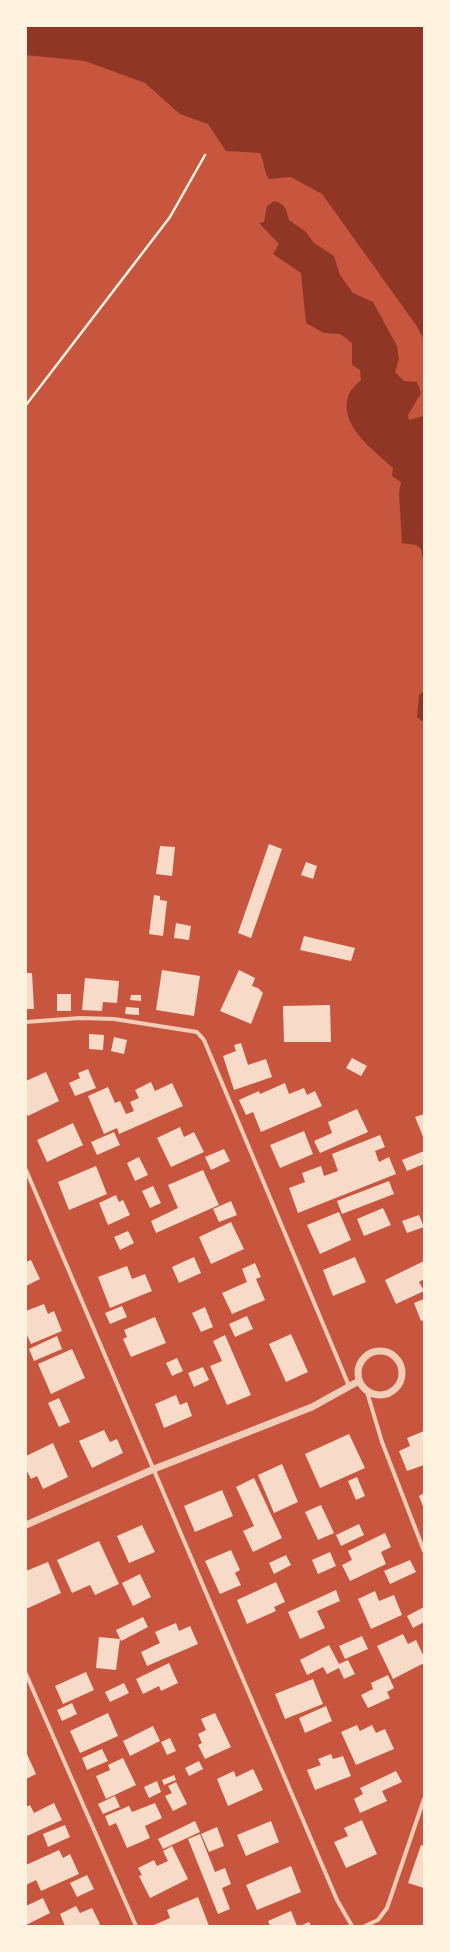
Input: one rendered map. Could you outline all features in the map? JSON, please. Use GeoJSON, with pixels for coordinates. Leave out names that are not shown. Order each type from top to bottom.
{"type":"FeatureCollection","features":[{"type":"Feature","properties":{"kind":"street"},"geometry":{"type":"LineString","coordinates":[[26,1022],[80,1018],[114,1019],[197,1032],[204,1040],[209,1051],[349,1386]]}},
{"type":"Feature","properties":{"kind":"street"},"geometry":{"type":"LineString","coordinates":[[26,1170],[337,1900],[352,1926]]}},
{"type":"Feature","properties":{"kind":"street"},"geometry":{"type":"LineString","coordinates":[[368,1392],[379,1396],[391,1394],[400,1385],[403,1374],[400,1362],[392,1354],[381,1351],[370,1353],[362,1360],[358,1371],[360,1381],[368,1392],[382,1442],[424,1551]]}},
{"type":"Feature","properties":{"kind":"street"},"geometry":{"type":"LineString","coordinates":[[26,1525],[154,1469],[312,1407],[360,1381]]}},
{"type":"Feature","properties":{"kind":"street"},"geometry":{"type":"LineString","coordinates":[[26,1674],[136,1926]]}},
{"type":"Feature","properties":{"kind":"street"},"geometry":{"type":"LineString","coordinates":[[366,1926],[378,1920],[387,1908],[424,1799]]}},
{"type":"Feature","properties":{"kind":"path"},"geometry":{"type":"LineString","coordinates":[[26,405],[170,217],[205,155]]}},
{"type":"Feature","properties":{"kind":"shaded area"},"geometry":{"type":"Polygon","coordinates":[[[26,26],[424,26],[424,340],[416,325],[322,194],[291,177],[269,179],[260,153],[226,151],[208,124],[180,114],[145,83],[85,61],[26,55],[26,26]]]}},
{"type":"Feature","properties":{"kind":"shaded area"},"geometry":{"type":"Polygon","coordinates":[[[274,201],[283,205],[289,220],[306,232],[314,243],[334,256],[340,275],[353,293],[373,302],[397,346],[399,359],[395,372],[404,381],[417,382],[421,393],[408,415],[409,420],[424,416],[424,564],[421,549],[416,545],[402,543],[399,493],[401,482],[392,476],[393,468],[359,436],[348,416],[347,405],[349,394],[361,380],[360,370],[352,365],[352,343],[340,334],[324,333],[306,323],[301,273],[273,254],[279,244],[259,223],[264,222],[267,206],[274,201]]]}},
{"type":"Feature","properties":{"kind":"shaded area"},"geometry":{"type":"Polygon","coordinates":[[[424,691],[424,723],[417,717],[419,695],[424,691]]]}},
{"type":"Feature","properties":{"kind":"building"},"geometry":{"type":"Polygon","coordinates":[[[269,844],[282,849],[251,938],[238,933],[269,844]]]}},
{"type":"Feature","properties":{"kind":"building"},"geometry":{"type":"Polygon","coordinates":[[[160,846],[175,847],[172,876],[156,874],[160,846]]]}},
{"type":"Feature","properties":{"kind":"building"},"geometry":{"type":"Polygon","coordinates":[[[306,862],[317,866],[313,879],[301,875],[306,862]]]}},
{"type":"Feature","properties":{"kind":"building"},"geometry":{"type":"Polygon","coordinates":[[[154,895],[160,896],[160,900],[167,901],[163,936],[149,934],[154,895]]]}},
{"type":"Feature","properties":{"kind":"building"},"geometry":{"type":"Polygon","coordinates":[[[176,923],[191,926],[189,940],[174,938],[176,923]]]}},
{"type":"Feature","properties":{"kind":"building"},"geometry":{"type":"Polygon","coordinates":[[[304,936],[355,948],[351,961],[300,950],[304,936]]]}},
{"type":"Feature","properties":{"kind":"building"},"geometry":{"type":"Polygon","coordinates":[[[162,970],[200,976],[194,1016],[156,1010],[162,970]]]}},
{"type":"Feature","properties":{"kind":"building"},"geometry":{"type":"Polygon","coordinates":[[[239,970],[255,978],[252,986],[258,988],[263,993],[251,1024],[220,1011],[239,970]]]}},
{"type":"Feature","properties":{"kind":"building"},"geometry":{"type":"Polygon","coordinates":[[[26,973],[32,973],[34,1009],[26,1009],[26,973]]]}},
{"type":"Feature","properties":{"kind":"building"},"geometry":{"type":"Polygon","coordinates":[[[85,978],[119,981],[117,1003],[103,1002],[102,1011],[82,1010],[85,978]]]}},
{"type":"Feature","properties":{"kind":"building"},"geometry":{"type":"Polygon","coordinates":[[[57,994],[71,994],[71,1011],[57,1011],[57,994]]]}},
{"type":"Feature","properties":{"kind":"building"},"geometry":{"type":"Polygon","coordinates":[[[131,995],[141,995],[141,1001],[130,1000],[131,995]]]}},
{"type":"Feature","properties":{"kind":"building"},"geometry":{"type":"Polygon","coordinates":[[[330,1005],[331,1042],[284,1042],[283,1006],[330,1005]]]}},
{"type":"Feature","properties":{"kind":"building"},"geometry":{"type":"Polygon","coordinates":[[[126,1007],[139,1008],[139,1015],[125,1014],[126,1007]]]}},
{"type":"Feature","properties":{"kind":"building"},"geometry":{"type":"Polygon","coordinates":[[[89,1034],[104,1035],[103,1050],[89,1049],[89,1034]]]}},
{"type":"Feature","properties":{"kind":"building"},"geometry":{"type":"Polygon","coordinates":[[[114,1037],[127,1040],[124,1054],[111,1051],[114,1037]]]}},
{"type":"Feature","properties":{"kind":"building"},"geometry":{"type":"Polygon","coordinates":[[[241,1043],[248,1065],[266,1059],[272,1077],[234,1090],[223,1056],[236,1051],[234,1045],[241,1043]]]}},
{"type":"Feature","properties":{"kind":"building"},"geometry":{"type":"Polygon","coordinates":[[[352,1058],[367,1066],[361,1076],[346,1068],[352,1058]]]}},
{"type":"Feature","properties":{"kind":"building"},"geometry":{"type":"Polygon","coordinates":[[[88,1069],[96,1088],[75,1096],[69,1083],[80,1078],[78,1073],[88,1069]]]}},
{"type":"Feature","properties":{"kind":"building"},"geometry":{"type":"Polygon","coordinates":[[[46,1072],[59,1101],[28,1116],[26,1112],[26,1081],[46,1072]]]}},
{"type":"Feature","properties":{"kind":"building"},"geometry":{"type":"Polygon","coordinates":[[[151,1082],[155,1091],[172,1083],[183,1106],[119,1134],[117,1128],[104,1134],[88,1096],[108,1087],[115,1103],[120,1101],[126,1114],[134,1111],[130,1102],[139,1098],[135,1090],[151,1082]]]}},
{"type":"Feature","properties":{"kind":"building"},"geometry":{"type":"Polygon","coordinates":[[[285,1083],[289,1094],[304,1088],[307,1095],[315,1091],[322,1106],[261,1132],[253,1112],[246,1115],[239,1100],[259,1091],[260,1094],[285,1083]]]}},
{"type":"Feature","properties":{"kind":"building"},"geometry":{"type":"Polygon","coordinates":[[[357,1109],[368,1132],[320,1153],[314,1141],[332,1133],[328,1122],[357,1109]]]}},
{"type":"Feature","properties":{"kind":"building"},"geometry":{"type":"Polygon","coordinates":[[[424,1114],[424,1139],[415,1117],[424,1114]]]}},
{"type":"Feature","properties":{"kind":"building"},"geometry":{"type":"Polygon","coordinates":[[[73,1123],[83,1145],[47,1162],[37,1140],[73,1123]]]}},
{"type":"Feature","properties":{"kind":"building"},"geometry":{"type":"Polygon","coordinates":[[[180,1127],[184,1137],[194,1132],[204,1152],[171,1167],[157,1138],[180,1127]]]}},
{"type":"Feature","properties":{"kind":"building"},"geometry":{"type":"Polygon","coordinates":[[[304,1131],[313,1154],[280,1168],[270,1145],[304,1131]]]}},
{"type":"Feature","properties":{"kind":"building"},"geometry":{"type":"Polygon","coordinates":[[[114,1132],[120,1145],[97,1155],[91,1142],[114,1132]]]}},
{"type":"Feature","properties":{"kind":"building"},"geometry":{"type":"Polygon","coordinates":[[[380,1135],[385,1147],[375,1151],[379,1162],[389,1157],[396,1174],[298,1213],[289,1188],[305,1182],[302,1173],[321,1166],[324,1176],[338,1171],[332,1154],[380,1135]]]}},
{"type":"Feature","properties":{"kind":"building"},"geometry":{"type":"Polygon","coordinates":[[[224,1149],[230,1161],[211,1170],[205,1157],[224,1149]]]}},
{"type":"Feature","properties":{"kind":"building"},"geometry":{"type":"Polygon","coordinates":[[[424,1151],[424,1164],[407,1171],[402,1160],[424,1151]]]}},
{"type":"Feature","properties":{"kind":"building"},"geometry":{"type":"Polygon","coordinates":[[[139,1157],[148,1175],[135,1181],[127,1163],[139,1157]]]}},
{"type":"Feature","properties":{"kind":"building"},"geometry":{"type":"Polygon","coordinates":[[[96,1166],[107,1194],[69,1210],[58,1182],[96,1166]]]}},
{"type":"Feature","properties":{"kind":"building"},"geometry":{"type":"Polygon","coordinates":[[[203,1170],[219,1205],[156,1233],[151,1221],[178,1208],[168,1185],[203,1170]]]}},
{"type":"Feature","properties":{"kind":"building"},"geometry":{"type":"Polygon","coordinates":[[[389,1181],[394,1194],[342,1214],[337,1201],[389,1181]]]}},
{"type":"Feature","properties":{"kind":"building"},"geometry":{"type":"Polygon","coordinates":[[[153,1186],[161,1203],[150,1208],[142,1191],[153,1186]]]}},
{"type":"Feature","properties":{"kind":"building"},"geometry":{"type":"Polygon","coordinates":[[[116,1195],[119,1202],[123,1200],[130,1215],[108,1225],[99,1203],[116,1195]]]}},
{"type":"Feature","properties":{"kind":"building"},"geometry":{"type":"Polygon","coordinates":[[[231,1201],[237,1215],[219,1222],[213,1209],[231,1201]]]}},
{"type":"Feature","properties":{"kind":"building"},"geometry":{"type":"Polygon","coordinates":[[[383,1208],[391,1225],[364,1236],[357,1219],[383,1208]]]}},
{"type":"Feature","properties":{"kind":"building"},"geometry":{"type":"Polygon","coordinates":[[[339,1212],[351,1240],[320,1254],[307,1225],[339,1212]]]}},
{"type":"Feature","properties":{"kind":"building"},"geometry":{"type":"Polygon","coordinates":[[[419,1215],[424,1227],[407,1233],[402,1221],[419,1215]]]}},
{"type":"Feature","properties":{"kind":"building"},"geometry":{"type":"Polygon","coordinates":[[[231,1222],[244,1249],[211,1264],[199,1237],[231,1222]]]}},
{"type":"Feature","properties":{"kind":"building"},"geometry":{"type":"Polygon","coordinates":[[[128,1231],[134,1243],[120,1250],[114,1237],[128,1231]]]}},
{"type":"Feature","properties":{"kind":"building"},"geometry":{"type":"Polygon","coordinates":[[[194,1257],[201,1273],[179,1283],[172,1267],[194,1257]]]}},
{"type":"Feature","properties":{"kind":"building"},"geometry":{"type":"Polygon","coordinates":[[[355,1257],[366,1282],[333,1296],[323,1270],[355,1257]]]}},
{"type":"Feature","properties":{"kind":"building"},"geometry":{"type":"Polygon","coordinates":[[[31,1260],[40,1279],[26,1286],[26,1262],[31,1260]]]}},
{"type":"Feature","properties":{"kind":"building"},"geometry":{"type":"Polygon","coordinates":[[[424,1261],[424,1279],[419,1282],[424,1291],[396,1304],[385,1280],[424,1261]]]}},
{"type":"Feature","properties":{"kind":"building"},"geometry":{"type":"Polygon","coordinates":[[[255,1263],[261,1277],[256,1279],[265,1300],[232,1314],[222,1293],[247,1282],[242,1269],[255,1263]]]}},
{"type":"Feature","properties":{"kind":"building"},"geometry":{"type":"Polygon","coordinates":[[[127,1266],[132,1279],[145,1274],[152,1291],[110,1308],[98,1277],[127,1266]]]}},
{"type":"Feature","properties":{"kind":"building"},"geometry":{"type":"Polygon","coordinates":[[[424,1299],[424,1320],[421,1321],[414,1303],[424,1299]]]}},
{"type":"Feature","properties":{"kind":"building"},"geometry":{"type":"Polygon","coordinates":[[[44,1304],[48,1314],[54,1311],[62,1331],[31,1344],[26,1333],[26,1311],[44,1304]]]}},
{"type":"Feature","properties":{"kind":"building"},"geometry":{"type":"Polygon","coordinates":[[[122,1306],[127,1317],[110,1324],[105,1313],[122,1306]]]}},
{"type":"Feature","properties":{"kind":"building"},"geometry":{"type":"Polygon","coordinates":[[[205,1307],[213,1327],[201,1332],[192,1313],[205,1307]]]}},
{"type":"Feature","properties":{"kind":"building"},"geometry":{"type":"Polygon","coordinates":[[[247,1316],[253,1329],[235,1337],[229,1324],[247,1316]]]}},
{"type":"Feature","properties":{"kind":"building"},"geometry":{"type":"Polygon","coordinates":[[[155,1317],[166,1343],[131,1357],[123,1339],[127,1337],[124,1330],[155,1317]]]}},
{"type":"Feature","properties":{"kind":"building"},"geometry":{"type":"Polygon","coordinates":[[[291,1334],[308,1372],[286,1382],[269,1344],[291,1334]]]}},
{"type":"Feature","properties":{"kind":"building"},"geometry":{"type":"Polygon","coordinates":[[[225,1335],[251,1395],[227,1405],[210,1366],[222,1361],[213,1341],[225,1335]]]}},
{"type":"Feature","properties":{"kind":"building"},"geometry":{"type":"Polygon","coordinates":[[[57,1336],[62,1349],[34,1361],[29,1349],[57,1336]]]}},
{"type":"Feature","properties":{"kind":"building"},"geometry":{"type":"Polygon","coordinates":[[[72,1349],[85,1378],[51,1394],[38,1364],[72,1349]]]}},
{"type":"Feature","properties":{"kind":"building"},"geometry":{"type":"Polygon","coordinates":[[[177,1358],[183,1371],[172,1376],[166,1363],[177,1358]]]}},
{"type":"Feature","properties":{"kind":"building"},"geometry":{"type":"Polygon","coordinates":[[[203,1367],[209,1380],[194,1387],[188,1373],[203,1367]]]}},
{"type":"Feature","properties":{"kind":"building"},"geometry":{"type":"Polygon","coordinates":[[[176,1395],[180,1405],[187,1402],[192,1416],[164,1428],[155,1404],[176,1395]]]}},
{"type":"Feature","properties":{"kind":"building"},"geometry":{"type":"Polygon","coordinates":[[[59,1398],[70,1422],[59,1427],[48,1403],[59,1398]]]}},
{"type":"Feature","properties":{"kind":"building"},"geometry":{"type":"Polygon","coordinates":[[[104,1430],[110,1442],[117,1439],[123,1453],[92,1468],[79,1441],[104,1430]]]}},
{"type":"Feature","properties":{"kind":"building"},"geometry":{"type":"Polygon","coordinates":[[[424,1431],[424,1465],[407,1471],[399,1451],[410,1446],[407,1438],[424,1431]]]}},
{"type":"Feature","properties":{"kind":"building"},"geometry":{"type":"Polygon","coordinates":[[[349,1434],[365,1468],[320,1488],[305,1454],[349,1434]]]}},
{"type":"Feature","properties":{"kind":"building"},"geometry":{"type":"Polygon","coordinates":[[[53,1443],[68,1477],[43,1489],[37,1476],[31,1479],[26,1469],[26,1456],[53,1443]]]}},
{"type":"Feature","properties":{"kind":"building"},"geometry":{"type":"Polygon","coordinates":[[[282,1464],[298,1502],[274,1513],[258,1475],[282,1464]]]}},
{"type":"Feature","properties":{"kind":"building"},"geometry":{"type":"Polygon","coordinates":[[[357,1477],[365,1496],[356,1500],[348,1481],[357,1477]]]}},
{"type":"Feature","properties":{"kind":"building"},"geometry":{"type":"Polygon","coordinates":[[[254,1478],[282,1538],[253,1552],[243,1531],[254,1526],[236,1487],[254,1478]]]}},
{"type":"Feature","properties":{"kind":"building"},"geometry":{"type":"Polygon","coordinates":[[[222,1490],[233,1516],[195,1532],[184,1506],[222,1490]]]}},
{"type":"Feature","properties":{"kind":"building"},"geometry":{"type":"Polygon","coordinates":[[[424,1493],[424,1509],[419,1496],[424,1493]]]}},
{"type":"Feature","properties":{"kind":"building"},"geometry":{"type":"Polygon","coordinates":[[[321,1505],[334,1533],[318,1540],[305,1512],[321,1505]]]}},
{"type":"Feature","properties":{"kind":"building"},"geometry":{"type":"Polygon","coordinates":[[[359,1524],[364,1535],[341,1546],[336,1535],[359,1524]]]}},
{"type":"Feature","properties":{"kind":"building"},"geometry":{"type":"Polygon","coordinates":[[[142,1525],[155,1552],[129,1563],[117,1536],[142,1525]]]}},
{"type":"Feature","properties":{"kind":"building"},"geometry":{"type":"Polygon","coordinates":[[[385,1533],[391,1547],[381,1552],[386,1564],[350,1581],[342,1565],[352,1560],[348,1551],[385,1533]]]}},
{"type":"Feature","properties":{"kind":"building"},"geometry":{"type":"Polygon","coordinates":[[[99,1541],[119,1584],[95,1595],[90,1585],[72,1593],[57,1560],[99,1541]]]}},
{"type":"Feature","properties":{"kind":"building"},"geometry":{"type":"Polygon","coordinates":[[[231,1550],[240,1570],[235,1573],[241,1585],[220,1594],[205,1561],[231,1550]]]}},
{"type":"Feature","properties":{"kind":"building"},"geometry":{"type":"Polygon","coordinates":[[[330,1552],[336,1566],[318,1574],[312,1560],[330,1552]]]}},
{"type":"Feature","properties":{"kind":"building"},"geometry":{"type":"Polygon","coordinates":[[[286,1555],[291,1565],[274,1574],[269,1563],[286,1555]]]}},
{"type":"Feature","properties":{"kind":"building"},"geometry":{"type":"Polygon","coordinates":[[[410,1560],[416,1572],[390,1584],[384,1571],[410,1560]]]}},
{"type":"Feature","properties":{"kind":"building"},"geometry":{"type":"Polygon","coordinates":[[[48,1562],[61,1593],[26,1609],[26,1571],[48,1562]]]}},
{"type":"Feature","properties":{"kind":"building"},"geometry":{"type":"Polygon","coordinates":[[[140,1574],[151,1597],[133,1606],[122,1583],[140,1574]]]}},
{"type":"Feature","properties":{"kind":"building"},"geometry":{"type":"Polygon","coordinates":[[[276,1582],[285,1602],[274,1607],[276,1611],[247,1624],[237,1600],[276,1582]]]}},
{"type":"Feature","properties":{"kind":"building"},"geometry":{"type":"Polygon","coordinates":[[[336,1590],[340,1601],[317,1611],[325,1628],[300,1639],[288,1612],[336,1590]]]}},
{"type":"Feature","properties":{"kind":"building"},"geometry":{"type":"Polygon","coordinates":[[[375,1591],[379,1601],[394,1595],[402,1615],[371,1629],[358,1599],[375,1591]]]}},
{"type":"Feature","properties":{"kind":"building"},"geometry":{"type":"Polygon","coordinates":[[[424,1607],[424,1622],[413,1628],[407,1616],[424,1607]]]}},
{"type":"Feature","properties":{"kind":"building"},"geometry":{"type":"Polygon","coordinates":[[[143,1617],[148,1627],[121,1641],[116,1630],[143,1617]]]}},
{"type":"Feature","properties":{"kind":"building"},"geometry":{"type":"Polygon","coordinates":[[[176,1623],[179,1631],[190,1626],[198,1644],[147,1666],[141,1652],[160,1643],[155,1632],[176,1623]]]}},
{"type":"Feature","properties":{"kind":"building"},"geometry":{"type":"Polygon","coordinates":[[[403,1634],[408,1644],[416,1640],[424,1657],[424,1663],[393,1679],[377,1646],[403,1634]]]}},
{"type":"Feature","properties":{"kind":"building"},"geometry":{"type":"Polygon","coordinates":[[[362,1636],[368,1649],[345,1659],[339,1646],[362,1636]]]}},
{"type":"Feature","properties":{"kind":"building"},"geometry":{"type":"Polygon","coordinates":[[[99,1637],[120,1639],[116,1670],[96,1668],[99,1637]]]}},
{"type":"Feature","properties":{"kind":"building"},"geometry":{"type":"Polygon","coordinates":[[[329,1645],[339,1664],[348,1660],[355,1674],[344,1679],[339,1668],[327,1674],[323,1667],[307,1675],[300,1660],[329,1645]]]}},
{"type":"Feature","properties":{"kind":"building"},"geometry":{"type":"Polygon","coordinates":[[[169,1663],[178,1683],[161,1691],[159,1686],[143,1694],[136,1679],[169,1663]]]}},
{"type":"Feature","properties":{"kind":"building"},"geometry":{"type":"Polygon","coordinates":[[[86,1672],[94,1690],[63,1704],[55,1686],[86,1672]]]}},
{"type":"Feature","properties":{"kind":"building"},"geometry":{"type":"Polygon","coordinates":[[[388,1675],[394,1688],[387,1692],[390,1698],[368,1708],[361,1695],[373,1689],[371,1683],[388,1675]]]}},
{"type":"Feature","properties":{"kind":"building"},"geometry":{"type":"Polygon","coordinates":[[[313,1679],[323,1704],[285,1719],[275,1694],[313,1679]]]}},
{"type":"Feature","properties":{"kind":"building"},"geometry":{"type":"Polygon","coordinates":[[[124,1683],[129,1693],[110,1702],[105,1692],[124,1683]]]}},
{"type":"Feature","properties":{"kind":"building"},"geometry":{"type":"Polygon","coordinates":[[[72,1703],[77,1714],[62,1721],[57,1710],[72,1703]]]}},
{"type":"Feature","properties":{"kind":"building"},"geometry":{"type":"Polygon","coordinates":[[[326,1706],[332,1721],[305,1733],[299,1718],[326,1706]]]}},
{"type":"Feature","properties":{"kind":"building"},"geometry":{"type":"Polygon","coordinates":[[[108,1713],[118,1736],[80,1753],[70,1731],[108,1713]]]}},
{"type":"Feature","properties":{"kind":"building"},"geometry":{"type":"Polygon","coordinates":[[[215,1713],[231,1747],[205,1759],[198,1745],[202,1743],[198,1734],[206,1730],[201,1719],[215,1713]]]}},
{"type":"Feature","properties":{"kind":"building"},"geometry":{"type":"Polygon","coordinates":[[[357,1725],[360,1731],[372,1725],[376,1733],[385,1729],[394,1749],[356,1765],[341,1732],[357,1725]]]}},
{"type":"Feature","properties":{"kind":"building"},"geometry":{"type":"Polygon","coordinates":[[[153,1726],[160,1741],[130,1756],[123,1741],[153,1726]]]}},
{"type":"Feature","properties":{"kind":"building"},"geometry":{"type":"Polygon","coordinates":[[[170,1738],[176,1751],[167,1755],[161,1742],[170,1738]]]}},
{"type":"Feature","properties":{"kind":"building"},"geometry":{"type":"Polygon","coordinates":[[[102,1749],[108,1761],[87,1770],[82,1758],[102,1749]]]}},
{"type":"Feature","properties":{"kind":"building"},"geometry":{"type":"Polygon","coordinates":[[[26,1752],[36,1774],[26,1779],[26,1752]]]}},
{"type":"Feature","properties":{"kind":"building"},"geometry":{"type":"Polygon","coordinates":[[[331,1754],[333,1759],[343,1756],[351,1776],[315,1790],[307,1770],[321,1765],[318,1759],[331,1754]]]}},
{"type":"Feature","properties":{"kind":"building"},"geometry":{"type":"Polygon","coordinates":[[[123,1758],[136,1785],[106,1799],[96,1776],[110,1770],[108,1765],[123,1758]]]}},
{"type":"Feature","properties":{"kind":"building"},"geometry":{"type":"Polygon","coordinates":[[[199,1761],[203,1769],[189,1776],[185,1768],[199,1761]]]}},
{"type":"Feature","properties":{"kind":"building"},"geometry":{"type":"Polygon","coordinates":[[[253,1769],[263,1790],[228,1806],[217,1779],[234,1771],[236,1777],[253,1769]]]}},
{"type":"Feature","properties":{"kind":"building"},"geometry":{"type":"Polygon","coordinates":[[[396,1771],[402,1782],[382,1791],[387,1801],[360,1813],[354,1799],[363,1794],[360,1788],[396,1771]]]}},
{"type":"Feature","properties":{"kind":"building"},"geometry":{"type":"Polygon","coordinates":[[[174,1775],[176,1780],[164,1785],[162,1780],[174,1775]]]}},
{"type":"Feature","properties":{"kind":"building"},"geometry":{"type":"Polygon","coordinates":[[[157,1781],[161,1792],[149,1798],[144,1787],[157,1781]]]}},
{"type":"Feature","properties":{"kind":"building"},"geometry":{"type":"Polygon","coordinates":[[[176,1782],[187,1804],[173,1811],[165,1796],[172,1793],[168,1786],[176,1782]]]}},
{"type":"Feature","properties":{"kind":"building"},"geometry":{"type":"Polygon","coordinates":[[[115,1796],[120,1807],[103,1814],[98,1804],[115,1796]]]}},
{"type":"Feature","properties":{"kind":"building"},"geometry":{"type":"Polygon","coordinates":[[[54,1803],[62,1820],[27,1836],[26,1807],[30,1805],[34,1813],[54,1803]]]}},
{"type":"Feature","properties":{"kind":"building"},"geometry":{"type":"Polygon","coordinates":[[[155,1803],[162,1818],[145,1826],[150,1838],[127,1848],[116,1823],[109,1826],[105,1816],[129,1806],[132,1812],[155,1803]]]}},
{"type":"Feature","properties":{"kind":"building"},"geometry":{"type":"Polygon","coordinates":[[[362,1820],[377,1854],[346,1868],[334,1842],[348,1836],[344,1828],[362,1820]]]}},
{"type":"Feature","properties":{"kind":"building"},"geometry":{"type":"Polygon","coordinates":[[[195,1821],[200,1832],[163,1849],[158,1839],[195,1821]]]}},
{"type":"Feature","properties":{"kind":"building"},"geometry":{"type":"Polygon","coordinates":[[[271,1821],[279,1842],[246,1856],[237,1835],[271,1821]]]}},
{"type":"Feature","properties":{"kind":"building"},"geometry":{"type":"Polygon","coordinates":[[[65,1825],[70,1837],[48,1847],[43,1834],[65,1825]]]}},
{"type":"Feature","properties":{"kind":"building"},"geometry":{"type":"Polygon","coordinates":[[[217,1827],[224,1846],[209,1852],[201,1834],[217,1827]]]}},
{"type":"Feature","properties":{"kind":"building"},"geometry":{"type":"Polygon","coordinates":[[[200,1834],[215,1872],[225,1868],[231,1884],[222,1888],[230,1909],[218,1914],[188,1839],[200,1834]]]}},
{"type":"Feature","properties":{"kind":"building"},"geometry":{"type":"Polygon","coordinates":[[[421,1845],[424,1846],[424,1888],[408,1883],[421,1845]]]}},
{"type":"Feature","properties":{"kind":"building"},"geometry":{"type":"Polygon","coordinates":[[[172,1846],[188,1879],[150,1898],[139,1876],[142,1875],[138,1868],[154,1860],[157,1866],[168,1861],[163,1851],[172,1846]]]}},
{"type":"Feature","properties":{"kind":"building"},"geometry":{"type":"Polygon","coordinates":[[[59,1850],[63,1858],[70,1854],[79,1874],[41,1891],[36,1880],[26,1885],[26,1865],[59,1850]]]}},
{"type":"Feature","properties":{"kind":"building"},"geometry":{"type":"Polygon","coordinates":[[[291,1866],[301,1892],[257,1910],[246,1885],[291,1866]]]}},
{"type":"Feature","properties":{"kind":"building"},"geometry":{"type":"Polygon","coordinates":[[[87,1875],[94,1889],[77,1897],[70,1883],[87,1875]]]}},
{"type":"Feature","properties":{"kind":"building"},"geometry":{"type":"Polygon","coordinates":[[[198,1897],[209,1926],[154,1925],[170,1918],[167,1910],[198,1897]]]}},
{"type":"Feature","properties":{"kind":"building"},"geometry":{"type":"Polygon","coordinates":[[[43,1898],[50,1913],[26,1925],[26,1906],[43,1898]]]}},
{"type":"Feature","properties":{"kind":"building"},"geometry":{"type":"Polygon","coordinates":[[[76,1906],[80,1913],[92,1908],[100,1924],[97,1926],[65,1926],[60,1914],[76,1906]]]}},
{"type":"Feature","properties":{"kind":"building"},"geometry":{"type":"Polygon","coordinates":[[[291,1911],[297,1926],[270,1926],[268,1921],[291,1911]]]}},
{"type":"Feature","properties":{"kind":"building"},"geometry":{"type":"Polygon","coordinates":[[[309,1922],[311,1926],[300,1926],[309,1922]]]}}]}
